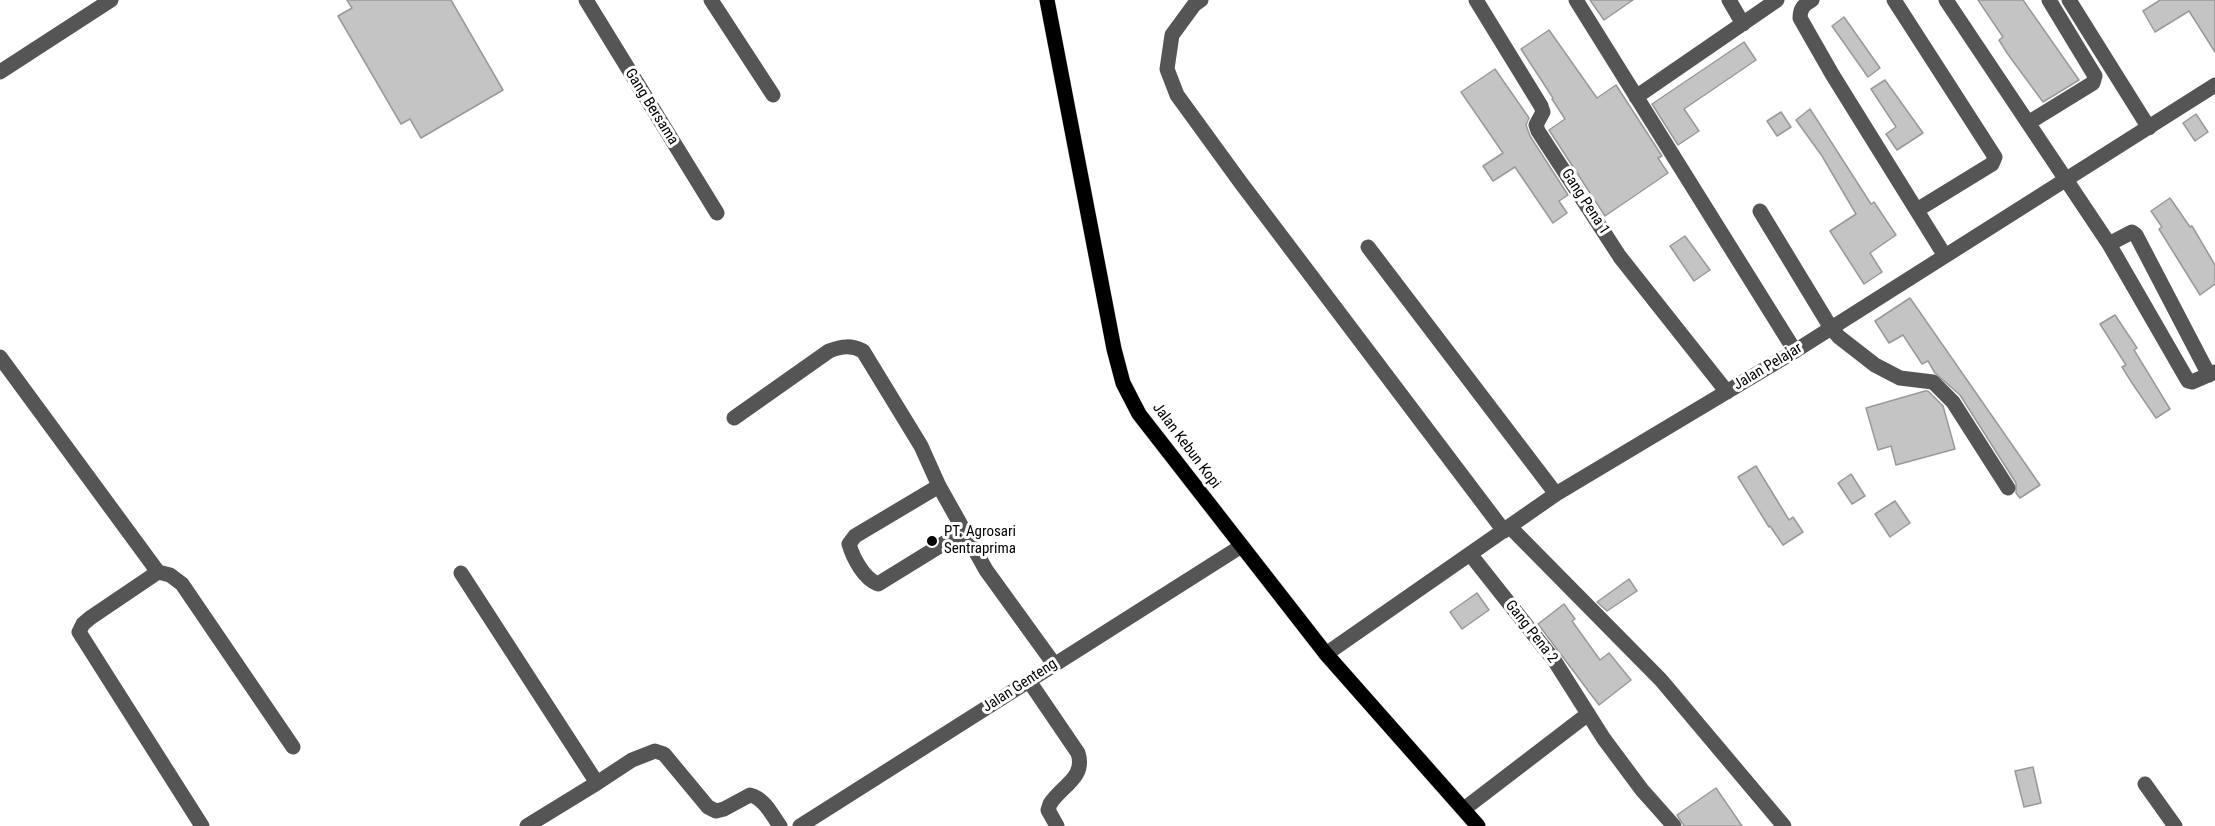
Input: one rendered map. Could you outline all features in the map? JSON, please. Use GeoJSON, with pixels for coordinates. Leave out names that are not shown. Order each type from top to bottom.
{"type":"FeatureCollection","features":[{"type":"Feature","properties":{"kind":"main road","name":"Jalan Kebun Kopi"},"geometry":{"type":"LineString","coordinates":[[1047,0],[1114,349],[1123,382],[1139,414],[1240,547],[1326,654],[1478,826]]}},
{"type":"Feature","properties":{"kind":"street"},"geometry":{"type":"LineString","coordinates":[[0,72],[94,4],[111,0]]}},
{"type":"Feature","properties":{"kind":"street","name":"Gang Bersama"},"geometry":{"type":"LineString","coordinates":[[585,0],[717,213]]}},
{"type":"Feature","properties":{"kind":"street"},"geometry":{"type":"LineString","coordinates":[[711,0],[773,95]]}},
{"type":"Feature","properties":{"kind":"street"},"geometry":{"type":"LineString","coordinates":[[1201,0],[1194,4],[1172,35],[1167,69],[1177,95],[1241,183],[1507,529],[1661,680],[1784,826]]}},
{"type":"Feature","properties":{"kind":"street","name":"Gang Pena 1"},"geometry":{"type":"LineString","coordinates":[[1476,0],[1540,102],[1543,112],[1536,125],[1538,131],[1620,257],[1726,392]]}},
{"type":"Feature","properties":{"kind":"street"},"geometry":{"type":"LineString","coordinates":[[1575,0],[1795,351]]}},
{"type":"Feature","properties":{"kind":"street"},"geometry":{"type":"LineString","coordinates":[[1729,0],[1743,24]]}},
{"type":"Feature","properties":{"kind":"street"},"geometry":{"type":"LineString","coordinates":[[1636,97],[1778,0]]}},
{"type":"Feature","properties":{"kind":"street"},"geometry":{"type":"LineString","coordinates":[[1812,0],[1803,6],[1800,18],[1832,74],[1945,256]]}},
{"type":"Feature","properties":{"kind":"street"},"geometry":{"type":"LineString","coordinates":[[1894,0],[1995,157],[1992,164],[1917,210]]}},
{"type":"Feature","properties":{"kind":"street"},"geometry":{"type":"LineString","coordinates":[[1946,0],[2109,244],[2188,381],[2192,382],[2212,374],[2136,235],[2132,232],[2109,244]]}},
{"type":"Feature","properties":{"kind":"street"},"geometry":{"type":"LineString","coordinates":[[2028,123],[2093,83],[2095,76],[2049,0]]}},
{"type":"Feature","properties":{"kind":"street"},"geometry":{"type":"LineString","coordinates":[[2069,0],[2149,128]]}},
{"type":"Feature","properties":{"kind":"street","name":"Jalan Pelajar"},"geometry":{"type":"LineString","coordinates":[[1326,654],[1556,494],[1795,351],[2215,85]]}},
{"type":"Feature","properties":{"kind":"street"},"geometry":{"type":"LineString","coordinates":[[1760,211],[1831,328],[1875,365],[1900,378],[1933,382],[1943,391],[1953,402],[2008,488]]}},
{"type":"Feature","properties":{"kind":"street"},"geometry":{"type":"LineString","coordinates":[[1368,247],[1556,494]]}},
{"type":"Feature","properties":{"kind":"street"},"geometry":{"type":"LineString","coordinates":[[734,418],[830,351],[842,346],[855,347],[863,351],[921,447],[939,486],[986,570],[1054,664]]}},
{"type":"Feature","properties":{"kind":"street"},"geometry":{"type":"LineString","coordinates":[[0,357],[158,572],[170,575],[182,585],[293,747]]}},
{"type":"Feature","properties":{"kind":"street"},"geometry":{"type":"LineString","coordinates":[[939,486],[855,536],[849,544],[852,556],[871,582],[878,584],[964,531]]}},
{"type":"Feature","properties":{"kind":"street","name":"Jalan Genteng"},"geometry":{"type":"LineString","coordinates":[[800,826],[1240,547]]}},
{"type":"Feature","properties":{"kind":"street","name":"Gang Pena 2"},"geometry":{"type":"LineString","coordinates":[[1470,554],[1554,660],[1588,714],[1642,790],[1674,826]]}},
{"type":"Feature","properties":{"kind":"street"},"geometry":{"type":"LineString","coordinates":[[158,572],[90,618],[79,632],[202,826]]}},
{"type":"Feature","properties":{"kind":"street"},"geometry":{"type":"LineString","coordinates":[[461,573],[597,783]]}},
{"type":"Feature","properties":{"kind":"street"},"geometry":{"type":"LineString","coordinates":[[1029,681],[1078,753],[1080,760],[1076,777],[1050,804],[1048,810],[1057,826]]}},
{"type":"Feature","properties":{"kind":"street"},"geometry":{"type":"LineString","coordinates":[[1464,809],[1588,714]]}},
{"type":"Feature","properties":{"kind":"street"},"geometry":{"type":"LineString","coordinates":[[527,826],[632,760],[655,751],[664,754],[708,807],[716,811],[750,795],[755,796],[770,810],[780,826]]}},
{"type":"Feature","properties":{"kind":"street"},"geometry":{"type":"LineString","coordinates":[[2145,784],[2175,826]]}},
{"type":"Feature","properties":{"kind":"building"},"geometry":{"type":"Polygon","coordinates":[[[347,0],[451,0],[503,90],[421,138],[410,119],[401,124],[338,16],[352,8],[347,0]]]}},
{"type":"Feature","properties":{"kind":"building"},"geometry":{"type":"Polygon","coordinates":[[[1590,0],[1633,0],[1604,20],[1590,0]]]}},
{"type":"Feature","properties":{"kind":"building"},"geometry":{"type":"Polygon","coordinates":[[[1978,0],[2023,0],[2079,80],[2043,102],[2007,53],[1999,40],[2003,37],[1978,0]]]}},
{"type":"Feature","properties":{"kind":"building"},"geometry":{"type":"Polygon","coordinates":[[[2160,0],[2215,0],[2215,52],[2189,11],[2155,32],[2143,11],[2160,0]]]}},
{"type":"Feature","properties":{"kind":"building"},"geometry":{"type":"Polygon","coordinates":[[[1844,17],[1880,68],[1868,77],[1832,26],[1844,17]]]}},
{"type":"Feature","properties":{"kind":"building"},"geometry":{"type":"Polygon","coordinates":[[[1549,30],[1597,98],[1616,85],[1662,156],[1658,158],[1668,173],[1605,216],[1549,130],[1565,119],[1521,49],[1549,30]]]}},
{"type":"Feature","properties":{"kind":"building"},"geometry":{"type":"Polygon","coordinates":[[[1744,42],[1756,60],[1684,109],[1699,131],[1678,145],[1652,104],[1744,42]]]}},
{"type":"Feature","properties":{"kind":"building"},"geometry":{"type":"Polygon","coordinates":[[[1495,69],[1529,118],[1526,125],[1530,136],[1568,195],[1559,201],[1567,213],[1553,223],[1515,167],[1493,181],[1483,166],[1503,153],[1461,92],[1495,69]]]}},
{"type":"Feature","properties":{"kind":"building"},"geometry":{"type":"Polygon","coordinates":[[[1885,80],[1923,133],[1897,150],[1886,134],[1896,127],[1871,89],[1885,80]]]}},
{"type":"Feature","properties":{"kind":"building"},"geometry":{"type":"Polygon","coordinates":[[[1810,109],[1871,204],[1874,202],[1896,235],[1870,253],[1882,272],[1864,284],[1830,231],[1856,214],[1822,156],[1796,120],[1810,109]]]}},
{"type":"Feature","properties":{"kind":"building"},"geometry":{"type":"Polygon","coordinates":[[[1781,112],[1791,127],[1777,136],[1767,121],[1781,112]]]}},
{"type":"Feature","properties":{"kind":"building"},"geometry":{"type":"Polygon","coordinates":[[[2196,114],[2208,132],[2195,141],[2183,123],[2196,114]]]}},
{"type":"Feature","properties":{"kind":"building"},"geometry":{"type":"Polygon","coordinates":[[[2170,198],[2190,227],[2192,226],[2215,265],[2215,284],[2200,295],[2159,229],[2162,227],[2151,211],[2170,198]]]}},
{"type":"Feature","properties":{"kind":"building"},"geometry":{"type":"Polygon","coordinates":[[[1685,236],[1710,270],[1694,281],[1670,246],[1685,236]]]}},
{"type":"Feature","properties":{"kind":"building"},"geometry":{"type":"Polygon","coordinates":[[[1910,298],[2040,485],[2020,498],[2016,493],[2016,483],[1960,395],[1935,373],[1928,361],[1922,364],[1903,335],[1889,343],[1875,321],[1910,298]]]}},
{"type":"Feature","properties":{"kind":"building"},"geometry":{"type":"Polygon","coordinates":[[[2115,315],[2137,348],[2134,350],[2170,409],[2156,418],[2122,367],[2126,365],[2100,324],[2115,315]]]}},
{"type":"Feature","properties":{"kind":"building"},"geometry":{"type":"Polygon","coordinates":[[[1928,391],[1943,406],[1955,449],[1896,465],[1891,446],[1878,450],[1866,408],[1928,391]]]}},
{"type":"Feature","properties":{"kind":"building"},"geometry":{"type":"Polygon","coordinates":[[[1756,466],[1789,520],[1793,517],[1803,532],[1783,545],[1738,477],[1756,466]]]}},
{"type":"Feature","properties":{"kind":"building"},"geometry":{"type":"Polygon","coordinates":[[[1851,474],[1865,496],[1852,504],[1838,483],[1851,474]]]}},
{"type":"Feature","properties":{"kind":"building"},"geometry":{"type":"Polygon","coordinates":[[[1895,501],[1910,523],[1890,537],[1875,514],[1895,501]]]}},
{"type":"Feature","properties":{"kind":"building"},"geometry":{"type":"Polygon","coordinates":[[[1629,579],[1637,591],[1607,611],[1597,602],[1629,579]]]}},
{"type":"Feature","properties":{"kind":"building"},"geometry":{"type":"Polygon","coordinates":[[[1477,593],[1489,610],[1462,629],[1450,612],[1477,593]]]}},
{"type":"Feature","properties":{"kind":"building"},"geometry":{"type":"Polygon","coordinates":[[[1564,604],[1575,619],[1572,621],[1600,660],[1609,653],[1631,680],[1599,705],[1538,624],[1564,604]]]}},
{"type":"Feature","properties":{"kind":"building"},"geometry":{"type":"Polygon","coordinates":[[[2033,767],[2041,803],[2024,807],[2015,771],[2033,767]]]}},
{"type":"Feature","properties":{"kind":"building"},"geometry":{"type":"Polygon","coordinates":[[[1716,788],[1742,826],[1684,826],[1677,815],[1716,788]]]}},
{"type":"Feature","properties":{"kind":"place","name":"PT. Agrosari Sentraprima"},"geometry":{"type":"Point","coordinates":[932,541]}}]}
